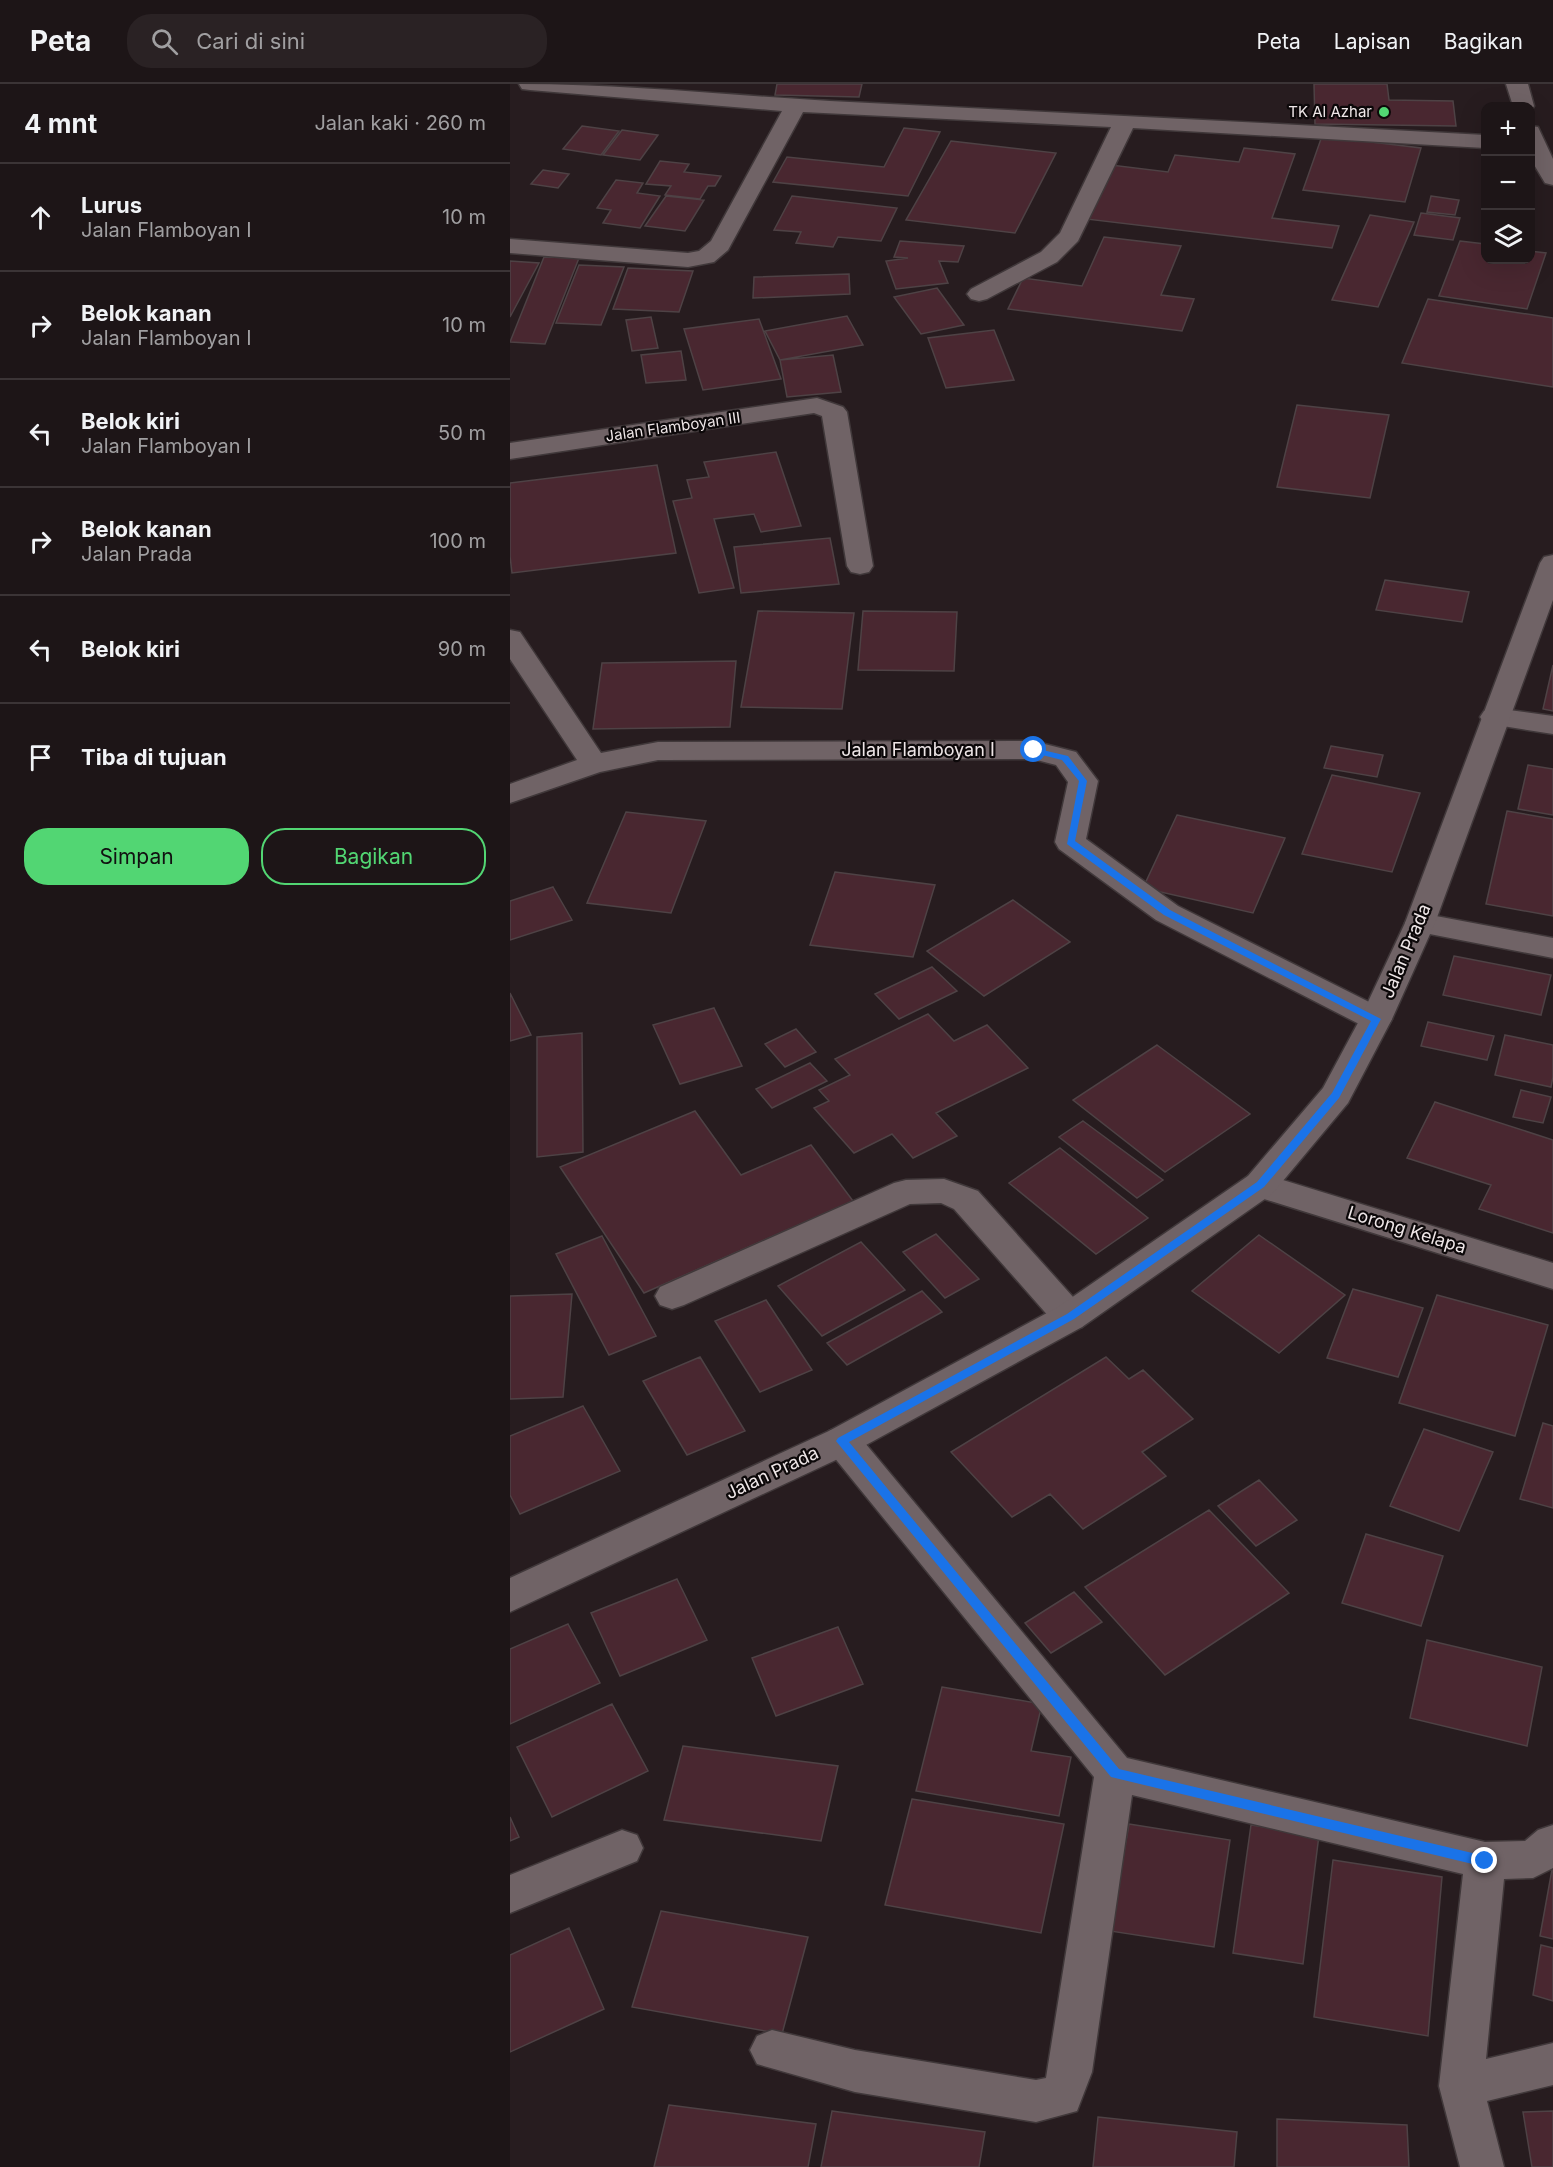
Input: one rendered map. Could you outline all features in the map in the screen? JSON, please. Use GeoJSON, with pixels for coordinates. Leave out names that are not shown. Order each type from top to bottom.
{"type":"FeatureCollection","features":[{"type":"Feature","properties":{"kind":"street"},"geometry":{"type":"LineString","coordinates":[[530,84],[591,91],[796,106],[1125,121],[1481,142]]}},
{"type":"Feature","properties":{"kind":"street"},"geometry":{"type":"LineString","coordinates":[[1517,84],[1522,102]]}},
{"type":"Feature","properties":{"kind":"street"},"geometry":{"type":"LineString","coordinates":[[510,246],[688,260],[706,257],[720,245],[796,106]]}},
{"type":"Feature","properties":{"kind":"street"},"geometry":{"type":"LineString","coordinates":[[979,294],[1049,257],[1070,236],[1125,121]]}},
{"type":"Feature","properties":{"kind":"street"},"geometry":{"type":"LineString","coordinates":[[1535,146],[1553,178]]}},
{"type":"Feature","properties":{"kind":"street","name":"Jalan Flamboyan III"},"geometry":{"type":"LineString","coordinates":[[510,451],[817,405],[834,412],[860,566]]}},
{"type":"Feature","properties":{"kind":"street","name":"Jalan Prada"},"geometry":{"type":"LineString","coordinates":[[510,1596],[842,1441],[1070,1317],[1260,1185],[1335,1095],[1376,1019],[1420,923],[1494,717],[1553,563]]}},
{"type":"Feature","properties":{"kind":"street"},"geometry":{"type":"LineString","coordinates":[[510,638],[594,764]]}},
{"type":"Feature","properties":{"kind":"street"},"geometry":{"type":"LineString","coordinates":[[1494,717],[1553,725]]}},
{"type":"Feature","properties":{"kind":"street","name":"Jalan Flamboyan I"},"geometry":{"type":"LineString","coordinates":[[510,794],[594,764],[658,751],[1034,750],[1065,758],[1083,781],[1070,842],[1167,913],[1376,1019]]}},
{"type":"Feature","properties":{"kind":"street"},"geometry":{"type":"LineString","coordinates":[[1420,923],[1553,948]]}},
{"type":"Feature","properties":{"kind":"street","name":"Lorong Kelapa"},"geometry":{"type":"LineString","coordinates":[[1260,1185],[1553,1276]]}},
{"type":"Feature","properties":{"kind":"street"},"geometry":{"type":"LineString","coordinates":[[672,1296],[906,1192],[944,1191],[966,1200],[1070,1317]]}},
{"type":"Feature","properties":{"kind":"street"},"geometry":{"type":"LineString","coordinates":[[842,1441],[1115,1773],[1485,1861],[1533,1859],[1553,1843]]}},
{"type":"Feature","properties":{"kind":"street"},"geometry":{"type":"LineString","coordinates":[[772,2050],[855,2071],[1036,2101],[1061,2096],[1070,2072],[1115,1773]]}},
{"type":"Feature","properties":{"kind":"street"},"geometry":{"type":"LineString","coordinates":[[510,1894],[622,1848]]}},
{"type":"Feature","properties":{"kind":"street"},"geometry":{"type":"LineString","coordinates":[[1482,2167],[1461,2086],[1485,1861]]}},
{"type":"Feature","properties":{"kind":"street"},"geometry":{"type":"LineString","coordinates":[[1461,2086],[1553,2064]]}},
{"type":"Feature","properties":{"kind":"building"},"geometry":{"type":"Polygon","coordinates":[[[777,84],[862,84],[859,97],[775,95],[777,84]]]}},
{"type":"Feature","properties":{"kind":"building","name":"TK Al Azhar"},"geometry":{"type":"Polygon","coordinates":[[[1314,84],[1387,84],[1389,100],[1453,101],[1456,126],[1315,124],[1314,84]]]}},
{"type":"Feature","properties":{"kind":"building"},"geometry":{"type":"Polygon","coordinates":[[[582,126],[619,131],[601,155],[563,149],[582,126]]]}},
{"type":"Feature","properties":{"kind":"building"},"geometry":{"type":"Polygon","coordinates":[[[904,128],[940,132],[908,196],[773,182],[787,157],[884,167],[904,128]]]}},
{"type":"Feature","properties":{"kind":"building"},"geometry":{"type":"Polygon","coordinates":[[[622,130],[658,135],[640,160],[603,155],[622,130]]]}},
{"type":"Feature","properties":{"kind":"building"},"geometry":{"type":"Polygon","coordinates":[[[1322,136],[1421,148],[1405,202],[1303,190],[1322,136]]]}},
{"type":"Feature","properties":{"kind":"building"},"geometry":{"type":"Polygon","coordinates":[[[951,141],[1056,153],[1015,233],[906,220],[951,141]]]}},
{"type":"Feature","properties":{"kind":"building"},"geometry":{"type":"Polygon","coordinates":[[[1244,148],[1295,154],[1272,218],[1339,226],[1332,248],[1086,219],[1111,165],[1168,172],[1175,155],[1239,162],[1244,148]]]}},
{"type":"Feature","properties":{"kind":"building"},"geometry":{"type":"Polygon","coordinates":[[[660,161],[689,164],[684,172],[721,176],[715,186],[708,186],[700,199],[665,195],[671,186],[646,184],[660,161]]]}},
{"type":"Feature","properties":{"kind":"building"},"geometry":{"type":"Polygon","coordinates":[[[543,170],[569,174],[558,188],[531,184],[543,170]]]}},
{"type":"Feature","properties":{"kind":"building"},"geometry":{"type":"Polygon","coordinates":[[[616,180],[643,183],[637,193],[660,196],[640,228],[603,223],[611,210],[597,208],[616,180]]]}},
{"type":"Feature","properties":{"kind":"building"},"geometry":{"type":"Polygon","coordinates":[[[666,196],[704,200],[685,231],[645,226],[666,196]]]}},
{"type":"Feature","properties":{"kind":"building"},"geometry":{"type":"Polygon","coordinates":[[[792,196],[897,208],[881,241],[838,237],[833,247],[796,243],[801,232],[774,230],[792,196]]]}},
{"type":"Feature","properties":{"kind":"building"},"geometry":{"type":"Polygon","coordinates":[[[1431,196],[1459,200],[1455,215],[1427,212],[1431,196]]]}},
{"type":"Feature","properties":{"kind":"building"},"geometry":{"type":"Polygon","coordinates":[[[1421,213],[1460,218],[1453,240],[1414,235],[1421,213]]]}},
{"type":"Feature","properties":{"kind":"building"},"geometry":{"type":"Polygon","coordinates":[[[1370,215],[1414,222],[1378,307],[1332,300],[1370,215]]]}},
{"type":"Feature","properties":{"kind":"building"},"geometry":{"type":"Polygon","coordinates":[[[1104,237],[1181,246],[1161,295],[1194,299],[1182,331],[1008,309],[1023,278],[1082,286],[1104,237]]]}},
{"type":"Feature","properties":{"kind":"building"},"geometry":{"type":"Polygon","coordinates":[[[900,241],[964,246],[958,262],[939,261],[948,283],[896,289],[886,261],[908,258],[894,257],[900,241]]]}},
{"type":"Feature","properties":{"kind":"building"},"geometry":{"type":"Polygon","coordinates":[[[1460,241],[1481,244],[1481,264],[1535,264],[1535,252],[1546,253],[1527,309],[1439,296],[1460,241]]]}},
{"type":"Feature","properties":{"kind":"building"},"geometry":{"type":"Polygon","coordinates":[[[544,257],[579,258],[545,344],[510,342],[544,257]]]}},
{"type":"Feature","properties":{"kind":"building"},"geometry":{"type":"Polygon","coordinates":[[[510,261],[539,263],[510,317],[510,261]]]}},
{"type":"Feature","properties":{"kind":"building"},"geometry":{"type":"Polygon","coordinates":[[[579,265],[624,267],[601,325],[556,323],[579,265]]]}},
{"type":"Feature","properties":{"kind":"building"},"geometry":{"type":"Polygon","coordinates":[[[628,268],[693,271],[679,312],[613,309],[628,268]]]}},
{"type":"Feature","properties":{"kind":"building"},"geometry":{"type":"Polygon","coordinates":[[[849,274],[850,294],[753,298],[754,277],[849,274]]]}},
{"type":"Feature","properties":{"kind":"building"},"geometry":{"type":"Polygon","coordinates":[[[937,288],[964,325],[921,334],[894,297],[937,288]]]}},
{"type":"Feature","properties":{"kind":"building"},"geometry":{"type":"Polygon","coordinates":[[[1428,299],[1553,318],[1553,387],[1402,363],[1428,299]]]}},
{"type":"Feature","properties":{"kind":"building"},"geometry":{"type":"Polygon","coordinates":[[[847,316],[863,345],[780,360],[765,331],[847,316]]]}},
{"type":"Feature","properties":{"kind":"building"},"geometry":{"type":"Polygon","coordinates":[[[651,317],[658,348],[632,351],[626,320],[651,317]]]}},
{"type":"Feature","properties":{"kind":"building"},"geometry":{"type":"Polygon","coordinates":[[[759,319],[781,379],[703,390],[684,329],[759,319]]]}},
{"type":"Feature","properties":{"kind":"building"},"geometry":{"type":"Polygon","coordinates":[[[994,330],[1014,380],[946,388],[928,338],[994,330]]]}},
{"type":"Feature","properties":{"kind":"building"},"geometry":{"type":"Polygon","coordinates":[[[681,351],[686,380],[646,383],[641,355],[681,351]]]}},
{"type":"Feature","properties":{"kind":"building"},"geometry":{"type":"Polygon","coordinates":[[[833,355],[841,392],[787,397],[780,360],[833,355]]]}},
{"type":"Feature","properties":{"kind":"building"},"geometry":{"type":"Polygon","coordinates":[[[1297,405],[1389,415],[1370,498],[1277,487],[1297,405]]]}},
{"type":"Feature","properties":{"kind":"building"},"geometry":{"type":"Polygon","coordinates":[[[776,452],[801,526],[761,532],[754,514],[714,519],[734,588],[699,593],[673,501],[692,498],[687,480],[709,477],[704,462],[776,452]]]}},
{"type":"Feature","properties":{"kind":"building"},"geometry":{"type":"Polygon","coordinates":[[[657,465],[676,553],[512,573],[510,483],[657,465]]]}},
{"type":"Feature","properties":{"kind":"building"},"geometry":{"type":"Polygon","coordinates":[[[830,538],[839,584],[741,593],[734,547],[830,538]]]}},
{"type":"Feature","properties":{"kind":"building"},"geometry":{"type":"Polygon","coordinates":[[[1385,580],[1469,592],[1462,622],[1376,610],[1385,580]]]}},
{"type":"Feature","properties":{"kind":"building"},"geometry":{"type":"Polygon","coordinates":[[[758,611],[854,613],[842,709],[741,707],[758,611]]]}},
{"type":"Feature","properties":{"kind":"building"},"geometry":{"type":"Polygon","coordinates":[[[863,611],[957,612],[954,671],[858,670],[863,611]]]}},
{"type":"Feature","properties":{"kind":"building"},"geometry":{"type":"Polygon","coordinates":[[[736,661],[730,727],[593,729],[602,663],[736,661]]]}},
{"type":"Feature","properties":{"kind":"building"},"geometry":{"type":"Polygon","coordinates":[[[1553,665],[1553,711],[1543,709],[1553,665]]]}},
{"type":"Feature","properties":{"kind":"building"},"geometry":{"type":"Polygon","coordinates":[[[1331,746],[1383,755],[1377,777],[1324,768],[1331,746]]]}},
{"type":"Feature","properties":{"kind":"building"},"geometry":{"type":"Polygon","coordinates":[[[1528,765],[1553,769],[1553,815],[1518,809],[1528,765]]]}},
{"type":"Feature","properties":{"kind":"building"},"geometry":{"type":"Polygon","coordinates":[[[1332,775],[1420,793],[1392,872],[1302,854],[1332,775]]]}},
{"type":"Feature","properties":{"kind":"building"},"geometry":{"type":"Polygon","coordinates":[[[1507,811],[1553,819],[1553,916],[1486,904],[1507,811]]]}},
{"type":"Feature","properties":{"kind":"building"},"geometry":{"type":"Polygon","coordinates":[[[626,812],[706,821],[671,913],[587,903],[626,812]]]}},
{"type":"Feature","properties":{"kind":"building"},"geometry":{"type":"Polygon","coordinates":[[[1177,815],[1285,838],[1253,913],[1143,888],[1177,815]]]}},
{"type":"Feature","properties":{"kind":"building"},"geometry":{"type":"Polygon","coordinates":[[[835,872],[935,885],[913,957],[810,945],[835,872]]]}},
{"type":"Feature","properties":{"kind":"building"},"geometry":{"type":"Polygon","coordinates":[[[553,887],[572,920],[510,940],[510,901],[553,887]]]}},
{"type":"Feature","properties":{"kind":"building"},"geometry":{"type":"Polygon","coordinates":[[[1013,900],[1070,942],[984,996],[927,951],[1013,900]]]}},
{"type":"Feature","properties":{"kind":"building"},"geometry":{"type":"Polygon","coordinates":[[[1454,956],[1551,975],[1541,1015],[1443,995],[1454,956]]]}},
{"type":"Feature","properties":{"kind":"building"},"geometry":{"type":"Polygon","coordinates":[[[932,967],[957,991],[899,1019],[875,994],[932,967]]]}},
{"type":"Feature","properties":{"kind":"building"},"geometry":{"type":"Polygon","coordinates":[[[510,993],[531,1035],[510,1041],[510,993]]]}},
{"type":"Feature","properties":{"kind":"building"},"geometry":{"type":"Polygon","coordinates":[[[714,1008],[742,1066],[680,1084],[653,1025],[714,1008]]]}},
{"type":"Feature","properties":{"kind":"building"},"geometry":{"type":"Polygon","coordinates":[[[928,1014],[954,1041],[987,1025],[1028,1068],[936,1113],[957,1136],[913,1158],[892,1134],[854,1153],[814,1108],[829,1101],[819,1090],[850,1075],[835,1059],[928,1014]]]}},
{"type":"Feature","properties":{"kind":"building"},"geometry":{"type":"Polygon","coordinates":[[[1428,1022],[1494,1036],[1487,1060],[1421,1046],[1428,1022]]]}},
{"type":"Feature","properties":{"kind":"building"},"geometry":{"type":"Polygon","coordinates":[[[796,1029],[816,1052],[785,1067],[765,1044],[796,1029]]]}},
{"type":"Feature","properties":{"kind":"building"},"geometry":{"type":"Polygon","coordinates":[[[582,1033],[583,1152],[537,1157],[537,1037],[582,1033]]]}},
{"type":"Feature","properties":{"kind":"building"},"geometry":{"type":"Polygon","coordinates":[[[1505,1035],[1553,1045],[1551,1087],[1495,1075],[1505,1035]]]}},
{"type":"Feature","properties":{"kind":"building"},"geometry":{"type":"Polygon","coordinates":[[[1157,1045],[1250,1114],[1165,1172],[1073,1100],[1157,1045]]]}},
{"type":"Feature","properties":{"kind":"building"},"geometry":{"type":"Polygon","coordinates":[[[810,1063],[827,1081],[772,1108],[756,1089],[810,1063]]]}},
{"type":"Feature","properties":{"kind":"building"},"geometry":{"type":"Polygon","coordinates":[[[1521,1090],[1551,1097],[1543,1123],[1513,1117],[1521,1090]]]}},
{"type":"Feature","properties":{"kind":"building"},"geometry":{"type":"Polygon","coordinates":[[[1435,1102],[1553,1140],[1553,1233],[1479,1209],[1491,1185],[1407,1158],[1435,1102]]]}},
{"type":"Feature","properties":{"kind":"building"},"geometry":{"type":"Polygon","coordinates":[[[695,1111],[741,1175],[811,1145],[853,1201],[644,1293],[560,1167],[695,1111]]]}},
{"type":"Feature","properties":{"kind":"building"},"geometry":{"type":"Polygon","coordinates":[[[1083,1121],[1163,1180],[1137,1198],[1059,1137],[1083,1121]]]}},
{"type":"Feature","properties":{"kind":"building"},"geometry":{"type":"Polygon","coordinates":[[[1060,1148],[1148,1218],[1096,1254],[1009,1183],[1060,1148]]]}},
{"type":"Feature","properties":{"kind":"building"},"geometry":{"type":"Polygon","coordinates":[[[936,1234],[979,1279],[945,1298],[903,1252],[936,1234]]]}},
{"type":"Feature","properties":{"kind":"building"},"geometry":{"type":"Polygon","coordinates":[[[1259,1235],[1345,1295],[1279,1353],[1192,1291],[1259,1235]]]}},
{"type":"Feature","properties":{"kind":"building"},"geometry":{"type":"Polygon","coordinates":[[[602,1236],[656,1336],[609,1355],[556,1254],[602,1236]]]}},
{"type":"Feature","properties":{"kind":"building"},"geometry":{"type":"Polygon","coordinates":[[[861,1242],[905,1290],[822,1336],[778,1286],[861,1242]]]}},
{"type":"Feature","properties":{"kind":"building"},"geometry":{"type":"Polygon","coordinates":[[[1353,1289],[1423,1308],[1398,1377],[1327,1358],[1353,1289]]]}},
{"type":"Feature","properties":{"kind":"building"},"geometry":{"type":"Polygon","coordinates":[[[922,1291],[942,1312],[847,1365],[827,1343],[922,1291]]]}},
{"type":"Feature","properties":{"kind":"building"},"geometry":{"type":"Polygon","coordinates":[[[572,1294],[563,1397],[510,1399],[510,1296],[572,1294]]]}},
{"type":"Feature","properties":{"kind":"building"},"geometry":{"type":"Polygon","coordinates":[[[1437,1295],[1548,1325],[1515,1436],[1399,1403],[1437,1295]]]}},
{"type":"Feature","properties":{"kind":"building"},"geometry":{"type":"Polygon","coordinates":[[[766,1300],[812,1370],[760,1392],[715,1321],[766,1300]]]}},
{"type":"Feature","properties":{"kind":"building"},"geometry":{"type":"Polygon","coordinates":[[[700,1357],[745,1431],[687,1455],[643,1381],[700,1357]]]}},
{"type":"Feature","properties":{"kind":"building"},"geometry":{"type":"Polygon","coordinates":[[[1106,1357],[1129,1379],[1143,1370],[1193,1419],[1142,1452],[1166,1476],[1083,1529],[1050,1494],[1012,1517],[951,1452],[1106,1357]]]}},
{"type":"Feature","properties":{"kind":"building"},"geometry":{"type":"Polygon","coordinates":[[[583,1406],[620,1471],[520,1514],[510,1495],[510,1436],[583,1406]]]}},
{"type":"Feature","properties":{"kind":"building"},"geometry":{"type":"Polygon","coordinates":[[[1543,1423],[1553,1426],[1553,1508],[1520,1499],[1543,1423]]]}},
{"type":"Feature","properties":{"kind":"building"},"geometry":{"type":"Polygon","coordinates":[[[1424,1429],[1493,1452],[1459,1531],[1390,1506],[1424,1429]]]}},
{"type":"Feature","properties":{"kind":"building"},"geometry":{"type":"Polygon","coordinates":[[[1259,1480],[1297,1520],[1256,1546],[1218,1506],[1259,1480]]]}},
{"type":"Feature","properties":{"kind":"building"},"geometry":{"type":"Polygon","coordinates":[[[1209,1510],[1289,1593],[1165,1675],[1085,1587],[1209,1510]]]}},
{"type":"Feature","properties":{"kind":"building"},"geometry":{"type":"Polygon","coordinates":[[[1366,1534],[1443,1556],[1421,1626],[1342,1603],[1366,1534]]]}},
{"type":"Feature","properties":{"kind":"building"},"geometry":{"type":"Polygon","coordinates":[[[677,1579],[707,1640],[620,1676],[591,1613],[677,1579]]]}},
{"type":"Feature","properties":{"kind":"building"},"geometry":{"type":"Polygon","coordinates":[[[1074,1592],[1102,1622],[1051,1653],[1025,1623],[1074,1592]]]}},
{"type":"Feature","properties":{"kind":"building"},"geometry":{"type":"Polygon","coordinates":[[[568,1624],[600,1683],[510,1724],[510,1649],[568,1624]]]}},
{"type":"Feature","properties":{"kind":"building"},"geometry":{"type":"Polygon","coordinates":[[[838,1627],[863,1684],[776,1716],[752,1658],[838,1627]]]}},
{"type":"Feature","properties":{"kind":"building"},"geometry":{"type":"Polygon","coordinates":[[[1427,1640],[1542,1667],[1527,1746],[1410,1718],[1427,1640]]]}},
{"type":"Feature","properties":{"kind":"building"},"geometry":{"type":"Polygon","coordinates":[[[942,1687],[1042,1704],[1031,1751],[1071,1757],[1059,1816],[916,1791],[942,1687]]]}},
{"type":"Feature","properties":{"kind":"building"},"geometry":{"type":"Polygon","coordinates":[[[612,1704],[648,1771],[552,1817],[517,1747],[612,1704]]]}},
{"type":"Feature","properties":{"kind":"building"},"geometry":{"type":"Polygon","coordinates":[[[683,1746],[838,1766],[821,1841],[664,1820],[683,1746]]]}},
{"type":"Feature","properties":{"kind":"building"},"geometry":{"type":"Polygon","coordinates":[[[912,1799],[1064,1824],[1041,1933],[885,1905],[912,1799]]]}},
{"type":"Feature","properties":{"kind":"building"},"geometry":{"type":"Polygon","coordinates":[[[510,1817],[519,1837],[510,1841],[510,1817]]]}},
{"type":"Feature","properties":{"kind":"building"},"geometry":{"type":"Polygon","coordinates":[[[1129,1824],[1230,1840],[1214,1947],[1110,1931],[1129,1824]]]}},
{"type":"Feature","properties":{"kind":"building"},"geometry":{"type":"Polygon","coordinates":[[[1251,1825],[1319,1835],[1303,1964],[1233,1953],[1251,1825]]]}},
{"type":"Feature","properties":{"kind":"building"},"geometry":{"type":"Polygon","coordinates":[[[1333,1860],[1442,1877],[1428,2036],[1314,2017],[1333,1860]]]}},
{"type":"Feature","properties":{"kind":"building"},"geometry":{"type":"Polygon","coordinates":[[[1553,1864],[1553,1939],[1540,1936],[1553,1864]]]}},
{"type":"Feature","properties":{"kind":"building"},"geometry":{"type":"Polygon","coordinates":[[[661,1911],[808,1937],[782,2034],[632,2007],[661,1911]]]}},
{"type":"Feature","properties":{"kind":"building"},"geometry":{"type":"Polygon","coordinates":[[[569,1928],[604,2009],[510,2052],[510,1955],[569,1928]]]}},
{"type":"Feature","properties":{"kind":"building"},"geometry":{"type":"Polygon","coordinates":[[[1541,1945],[1553,1948],[1553,2001],[1533,1995],[1541,1945]]]}},
{"type":"Feature","properties":{"kind":"building"},"geometry":{"type":"Polygon","coordinates":[[[669,2105],[816,2124],[808,2167],[654,2167],[669,2105]]]}},
{"type":"Feature","properties":{"kind":"building"},"geometry":{"type":"Polygon","coordinates":[[[832,2111],[985,2132],[979,2167],[821,2167],[832,2111]]]}},
{"type":"Feature","properties":{"kind":"building"},"geometry":{"type":"Polygon","coordinates":[[[1553,2111],[1553,2167],[1532,2167],[1523,2112],[1553,2111]]]}},
{"type":"Feature","properties":{"kind":"building"},"geometry":{"type":"Polygon","coordinates":[[[1098,2117],[1237,2132],[1234,2167],[1093,2167],[1098,2117]]]}},
{"type":"Feature","properties":{"kind":"building"},"geometry":{"type":"Polygon","coordinates":[[[1277,2119],[1407,2125],[1409,2167],[1277,2167],[1277,2119]]]}},
{"type":"Feature","properties":{"kind":"place","name":"TK Al Azhar"},"geometry":{"type":"Point","coordinates":[1384,112]}},
{"type":"Feature","properties":{"kind":"route"},"geometry":{"type":"LineString","coordinates":[[1034,750],[1065,758],[1083,781],[1070,842],[1167,913],[1376,1019],[1335,1095],[1260,1185],[1070,1317],[842,1441],[1115,1773],[1485,1861]]}}]}
